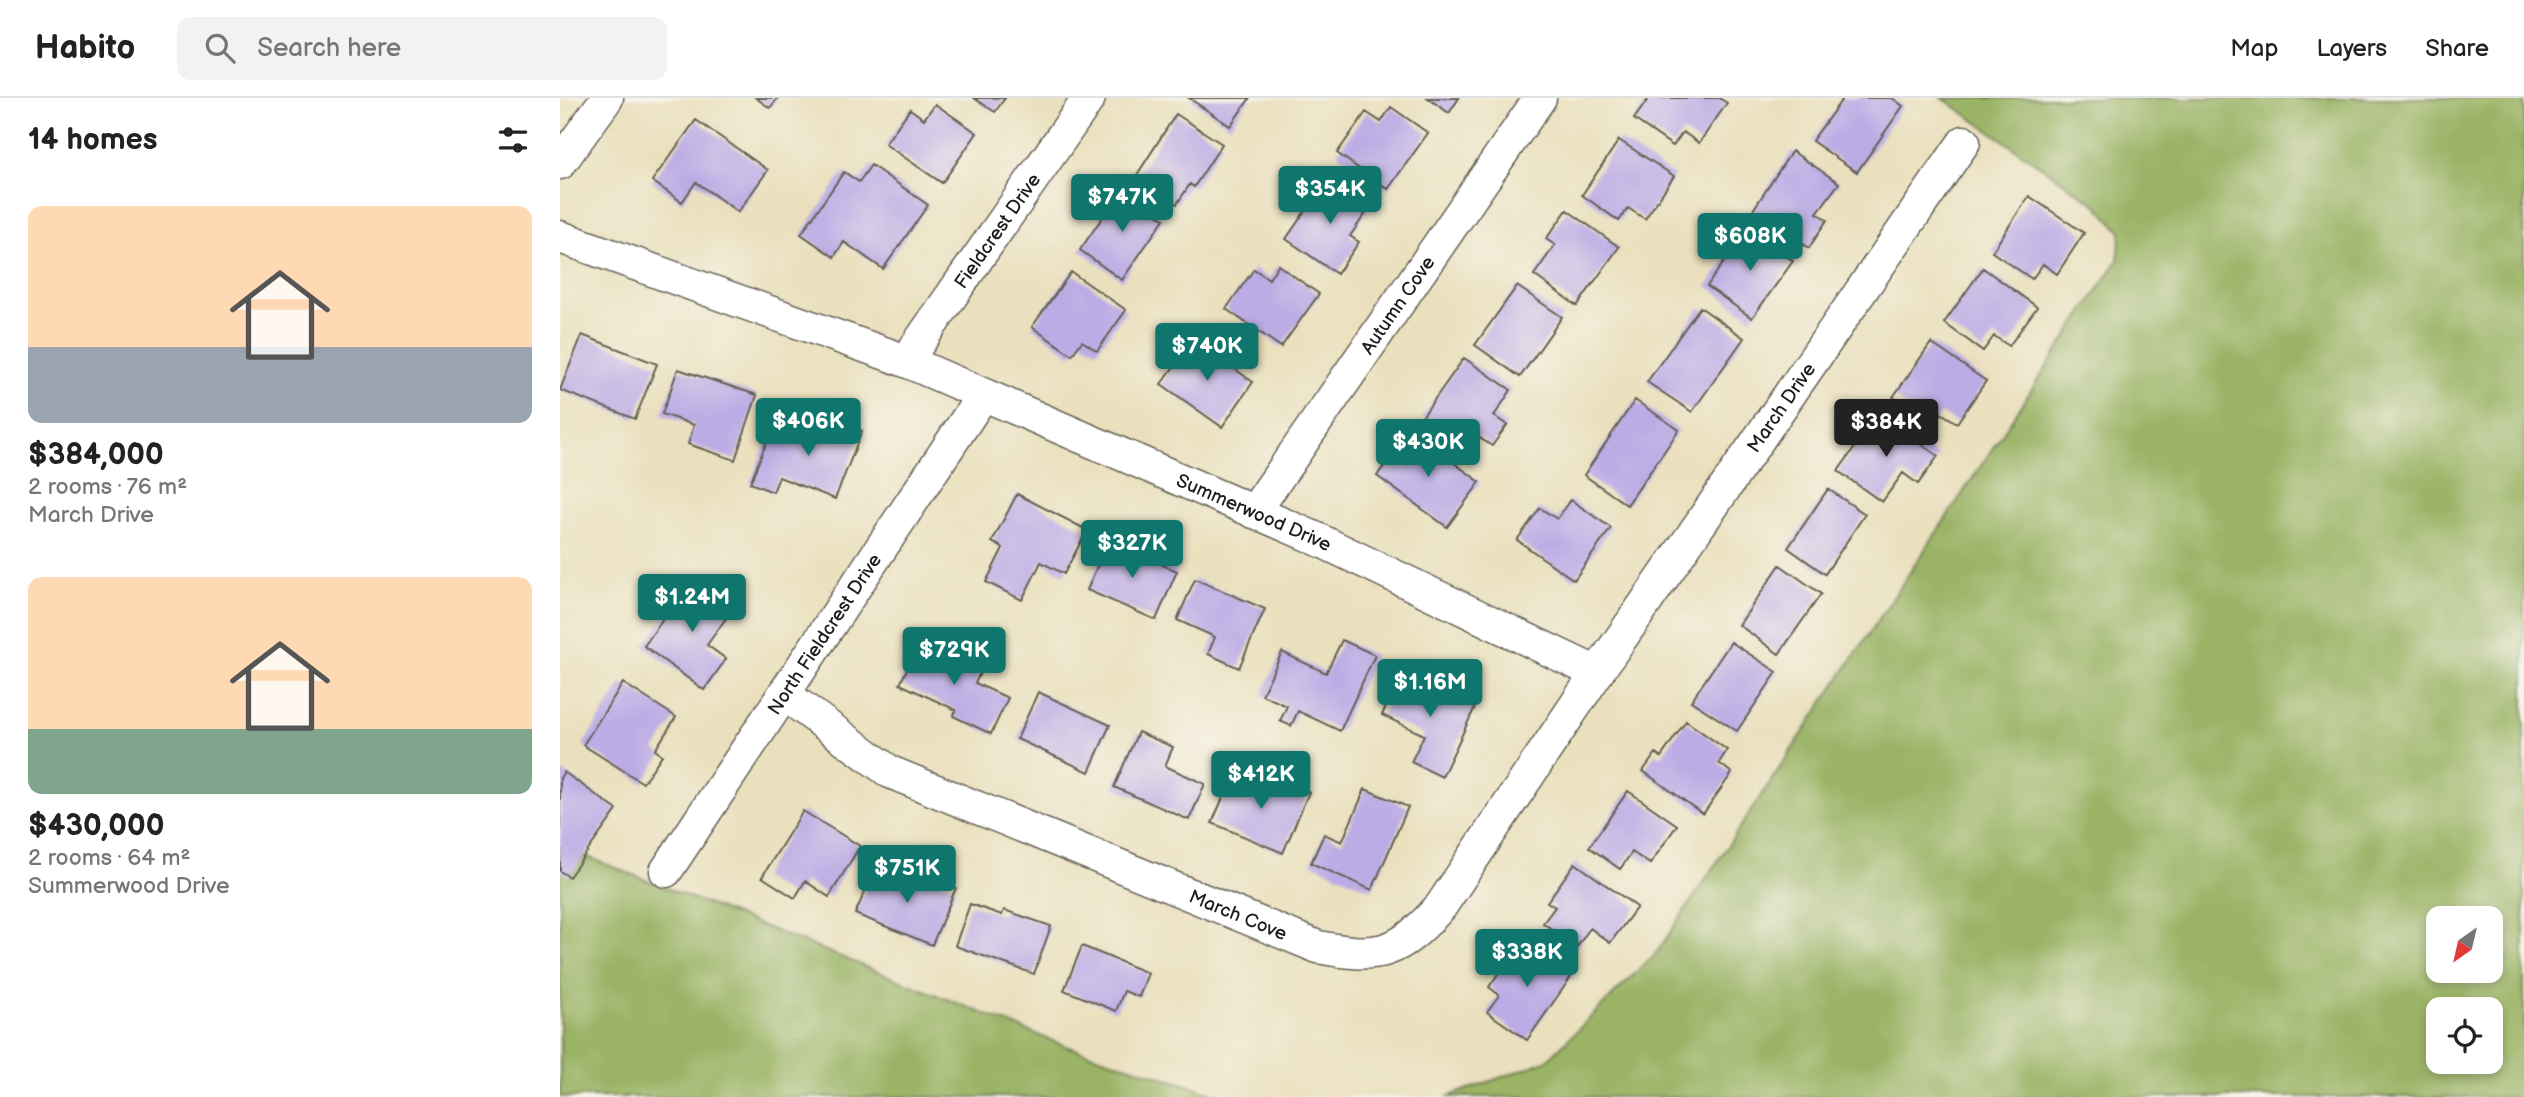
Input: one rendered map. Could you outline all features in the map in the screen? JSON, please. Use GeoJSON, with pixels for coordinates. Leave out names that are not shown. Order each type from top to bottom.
{"type":"FeatureCollection","features":[{"type":"Feature","properties":{"kind":"street"},"geometry":{"type":"LineString","coordinates":[[560,163],[607,98]]}},
{"type":"Feature","properties":{"kind":"street","name":"Fieldcrest Drive"},"geometry":{"type":"LineString","coordinates":[[906,361],[1089,98]]}},
{"type":"Feature","properties":{"kind":"street","name":"Autumn Cove"},"geometry":{"type":"LineString","coordinates":[[1254,512],[1541,98]]}},
{"type":"Feature","properties":{"kind":"street","name":"March Drive"},"geometry":{"type":"LineString","coordinates":[[1597,673],[1964,142]]}},
{"type":"Feature","properties":{"kind":"street"},"geometry":{"type":"LineString","coordinates":[[560,237],[906,361]]}},
{"type":"Feature","properties":{"kind":"street","name":"Summerwood Drive"},"geometry":{"type":"LineString","coordinates":[[906,361],[1254,512],[1597,673]]}},
{"type":"Feature","properties":{"kind":"street","name":"North Fieldcrest Drive"},"geometry":{"type":"LineString","coordinates":[[666,871],[983,395]]}},
{"type":"Feature","properties":{"kind":"street","name":"March Cove"},"geometry":{"type":"LineString","coordinates":[[784,694],[890,772],[1318,947],[1351,954],[1383,953],[1416,934],[1441,906],[1597,673]]}},
{"type":"Feature","properties":{"kind":"green space"},"geometry":{"type":"Polygon","coordinates":[[[1942,98],[2524,98],[2524,1097],[1447,1097],[1546,1061],[1657,952],[2118,260],[2121,232],[2098,206],[1942,98]]]}},
{"type":"Feature","properties":{"kind":"green space"},"geometry":{"type":"Polygon","coordinates":[[[560,846],[1066,1046],[1224,1097],[560,1097],[560,846]]]}},
{"type":"Feature","properties":{"kind":"building"},"geometry":{"type":"Polygon","coordinates":[[[756,98],[778,98],[770,108],[756,98]]]}},
{"type":"Feature","properties":{"kind":"building"},"geometry":{"type":"Polygon","coordinates":[[[974,98],[1005,98],[995,112],[974,98]]]}},
{"type":"Feature","properties":{"kind":"building"},"geometry":{"type":"Polygon","coordinates":[[[1189,98],[1250,98],[1230,126],[1189,98]]]}},
{"type":"Feature","properties":{"kind":"building"},"geometry":{"type":"Polygon","coordinates":[[[1428,98],[1459,98],[1449,113],[1428,98]]]}},
{"type":"Feature","properties":{"kind":"building"},"geometry":{"type":"Polygon","coordinates":[[[1649,98],[1719,98],[1727,103],[1699,143],[1683,132],[1673,146],[1634,119],[1649,98]]]}},
{"type":"Feature","properties":{"kind":"building"},"geometry":{"type":"Polygon","coordinates":[[[1843,98],[1892,98],[1903,106],[1857,172],[1812,141],[1843,98]]]}},
{"type":"Feature","properties":{"kind":"building"},"geometry":{"type":"Polygon","coordinates":[[[935,104],[977,133],[942,183],[885,144],[910,109],[924,119],[935,104]]]}},
{"type":"Feature","properties":{"kind":"building"},"geometry":{"type":"Polygon","coordinates":[[[1391,107],[1428,133],[1388,189],[1337,153],[1366,112],[1381,122],[1391,107]]]}},
{"type":"Feature","properties":{"kind":"building"},"geometry":{"type":"Polygon","coordinates":[[[1176,114],[1222,144],[1194,187],[1190,184],[1177,204],[1135,178],[1176,114]]]}},
{"type":"Feature","properties":{"kind":"building"},"geometry":{"type":"Polygon","coordinates":[[[696,120],[768,170],[738,212],[696,182],[682,202],[652,181],[696,120]]]}},
{"type":"Feature","properties":{"kind":"building"},"geometry":{"type":"Polygon","coordinates":[[[1619,140],[1674,176],[1645,219],[1628,208],[1619,221],[1582,195],[1619,140]]]}},
{"type":"Feature","properties":{"kind":"building"},"geometry":{"type":"Polygon","coordinates":[[[1792,151],[1839,183],[1817,213],[1827,220],[1809,248],[1753,210],[1792,151]]]}},
{"type":"Feature","properties":{"kind":"building"},"geometry":{"type":"Polygon","coordinates":[[[871,165],[928,205],[883,269],[844,242],[834,257],[801,234],[844,172],[859,182],[871,165]]]}},
{"type":"Feature","properties":{"kind":"building"},"geometry":{"type":"Polygon","coordinates":[[[1328,178],[1370,207],[1350,236],[1359,242],[1337,274],[1286,239],[1328,178]]]}},
{"type":"Feature","properties":{"kind":"building"},"geometry":{"type":"Polygon","coordinates":[[[1122,189],[1164,219],[1122,280],[1080,250],[1122,189]]]}},
{"type":"Feature","properties":{"kind":"building"},"geometry":{"type":"Polygon","coordinates":[[[2029,196],[2084,233],[2057,274],[2043,264],[2032,279],[1992,252],[2029,196]]]}},
{"type":"Feature","properties":{"kind":"building"},"geometry":{"type":"Polygon","coordinates":[[[1567,210],[1619,247],[1577,306],[1534,275],[1555,245],[1546,239],[1567,210]]]}},
{"type":"Feature","properties":{"kind":"building"},"geometry":{"type":"Polygon","coordinates":[[[1748,228],[1793,261],[1752,318],[1707,286],[1748,228]]]}},
{"type":"Feature","properties":{"kind":"building"},"geometry":{"type":"Polygon","coordinates":[[[1278,265],[1319,294],[1281,347],[1226,309],[1254,269],[1269,279],[1278,265]]]}},
{"type":"Feature","properties":{"kind":"building"},"geometry":{"type":"Polygon","coordinates":[[[1983,268],[2037,307],[2009,346],[1994,336],[1983,351],[1944,323],[1983,268]]]}},
{"type":"Feature","properties":{"kind":"building"},"geometry":{"type":"Polygon","coordinates":[[[1071,272],[1126,310],[1097,351],[1082,341],[1072,355],[1032,327],[1071,272]]]}},
{"type":"Feature","properties":{"kind":"building"},"geometry":{"type":"Polygon","coordinates":[[[1517,286],[1562,317],[1520,377],[1475,345],[1517,286]]]}},
{"type":"Feature","properties":{"kind":"building"},"geometry":{"type":"Polygon","coordinates":[[[1700,307],[1744,338],[1692,412],[1647,382],[1700,307]]]}},
{"type":"Feature","properties":{"kind":"building"},"geometry":{"type":"Polygon","coordinates":[[[582,335],[657,364],[635,419],[560,390],[582,335]]]}},
{"type":"Feature","properties":{"kind":"building"},"geometry":{"type":"Polygon","coordinates":[[[1194,340],[1253,382],[1222,427],[1161,384],[1194,340]]]}},
{"type":"Feature","properties":{"kind":"building"},"geometry":{"type":"Polygon","coordinates":[[[1931,343],[1986,381],[1957,423],[1941,413],[1933,424],[1893,397],[1931,343]]]}},
{"type":"Feature","properties":{"kind":"building"},"geometry":{"type":"Polygon","coordinates":[[[1464,358],[1511,390],[1494,416],[1507,425],[1492,446],[1478,437],[1470,450],[1422,417],[1464,358]]]}},
{"type":"Feature","properties":{"kind":"building"},"geometry":{"type":"Polygon","coordinates":[[[678,369],[757,395],[735,460],[688,444],[694,425],[662,414],[678,369]]]}},
{"type":"Feature","properties":{"kind":"building"},"geometry":{"type":"Polygon","coordinates":[[[1635,400],[1679,430],[1627,505],[1584,475],[1635,400]]]}},
{"type":"Feature","properties":{"kind":"building"},"geometry":{"type":"Polygon","coordinates":[[[1879,414],[1938,456],[1918,484],[1903,473],[1882,502],[1838,471],[1879,414]]]}},
{"type":"Feature","properties":{"kind":"building"},"geometry":{"type":"Polygon","coordinates":[[[826,416],[862,431],[835,499],[779,477],[773,492],[750,483],[774,424],[817,441],[826,416]]]}},
{"type":"Feature","properties":{"kind":"building"},"geometry":{"type":"Polygon","coordinates":[[[1409,430],[1480,482],[1447,527],[1377,476],[1409,430]]]}},
{"type":"Feature","properties":{"kind":"building"},"geometry":{"type":"Polygon","coordinates":[[[1828,489],[1865,514],[1825,574],[1788,548],[1828,489]]]}},
{"type":"Feature","properties":{"kind":"building"},"geometry":{"type":"Polygon","coordinates":[[[1017,494],[1087,530],[1064,574],[1041,562],[1022,600],[986,582],[1003,548],[992,542],[1017,494]]]}},
{"type":"Feature","properties":{"kind":"building"},"geometry":{"type":"Polygon","coordinates":[[[1571,500],[1611,528],[1574,580],[1517,540],[1540,508],[1557,519],[1571,500]]]}},
{"type":"Feature","properties":{"kind":"building"},"geometry":{"type":"Polygon","coordinates":[[[1108,541],[1177,571],[1156,620],[1087,590],[1108,541]]]}},
{"type":"Feature","properties":{"kind":"building"},"geometry":{"type":"Polygon","coordinates":[[[1780,565],[1821,594],[1779,654],[1739,625],[1780,565]]]}},
{"type":"Feature","properties":{"kind":"building"},"geometry":{"type":"Polygon","coordinates":[[[693,577],[734,607],[707,645],[726,659],[704,690],[644,646],[693,577]]]}},
{"type":"Feature","properties":{"kind":"building"},"geometry":{"type":"Polygon","coordinates":[[[1195,579],[1265,609],[1239,668],[1208,654],[1215,637],[1177,620],[1195,579]]]}},
{"type":"Feature","properties":{"kind":"building"},"geometry":{"type":"Polygon","coordinates":[[[1342,640],[1375,655],[1340,731],[1298,711],[1291,726],[1280,721],[1287,706],[1262,695],[1282,652],[1326,673],[1342,640]]]}},
{"type":"Feature","properties":{"kind":"building"},"geometry":{"type":"Polygon","coordinates":[[[920,641],[982,669],[975,683],[1008,698],[991,734],[953,716],[956,710],[900,684],[920,641]]]}},
{"type":"Feature","properties":{"kind":"building"},"geometry":{"type":"Polygon","coordinates":[[[1731,642],[1777,672],[1737,731],[1691,701],[1731,642]]]}},
{"type":"Feature","properties":{"kind":"building"},"geometry":{"type":"Polygon","coordinates":[[[1404,669],[1477,703],[1442,777],[1411,762],[1424,735],[1382,715],[1404,669]]]}},
{"type":"Feature","properties":{"kind":"building"},"geometry":{"type":"Polygon","coordinates":[[[623,683],[676,717],[655,750],[662,755],[643,783],[583,745],[623,683]]]}},
{"type":"Feature","properties":{"kind":"building"},"geometry":{"type":"Polygon","coordinates":[[[1038,692],[1110,725],[1089,772],[1017,739],[1038,692]]]}},
{"type":"Feature","properties":{"kind":"building"},"geometry":{"type":"Polygon","coordinates":[[[1686,721],[1727,750],[1719,763],[1732,773],[1703,814],[1643,771],[1656,753],[1661,757],[1686,721]]]}},
{"type":"Feature","properties":{"kind":"building"},"geometry":{"type":"Polygon","coordinates":[[[1138,732],[1173,747],[1165,766],[1205,784],[1189,820],[1114,787],[1138,732]]]}},
{"type":"Feature","properties":{"kind":"building"},"geometry":{"type":"Polygon","coordinates":[[[564,772],[617,810],[569,877],[560,871],[560,778],[564,772]]]}},
{"type":"Feature","properties":{"kind":"building"},"geometry":{"type":"Polygon","coordinates":[[[1234,772],[1276,789],[1280,780],[1309,792],[1283,853],[1212,823],[1234,772]]]}},
{"type":"Feature","properties":{"kind":"building"},"geometry":{"type":"Polygon","coordinates":[[[1365,789],[1408,807],[1372,890],[1311,863],[1324,834],[1342,842],[1365,789]]]}},
{"type":"Feature","properties":{"kind":"building"},"geometry":{"type":"Polygon","coordinates":[[[1628,791],[1677,825],[1650,864],[1632,852],[1620,869],[1589,847],[1628,791]]]}},
{"type":"Feature","properties":{"kind":"building"},"geometry":{"type":"Polygon","coordinates":[[[803,811],[860,846],[829,897],[805,881],[795,898],[762,877],[803,811]]]}},
{"type":"Feature","properties":{"kind":"building"},"geometry":{"type":"Polygon","coordinates":[[[1575,863],[1637,907],[1610,943],[1590,928],[1577,947],[1543,923],[1555,907],[1547,902],[1575,863]]]}},
{"type":"Feature","properties":{"kind":"building"},"geometry":{"type":"Polygon","coordinates":[[[874,871],[914,887],[920,873],[956,888],[932,945],[855,914],[874,871]]]}},
{"type":"Feature","properties":{"kind":"building"},"geometry":{"type":"Polygon","coordinates":[[[970,904],[1002,915],[1004,910],[1051,926],[1034,974],[955,946],[970,904]]]}},
{"type":"Feature","properties":{"kind":"building"},"geometry":{"type":"Polygon","coordinates":[[[1523,938],[1573,974],[1527,1040],[1487,1012],[1499,995],[1489,987],[1523,938]]]}},
{"type":"Feature","properties":{"kind":"building"},"geometry":{"type":"Polygon","coordinates":[[[1082,946],[1148,973],[1139,997],[1124,991],[1116,1011],[1064,990],[1082,946]]]}}]}
